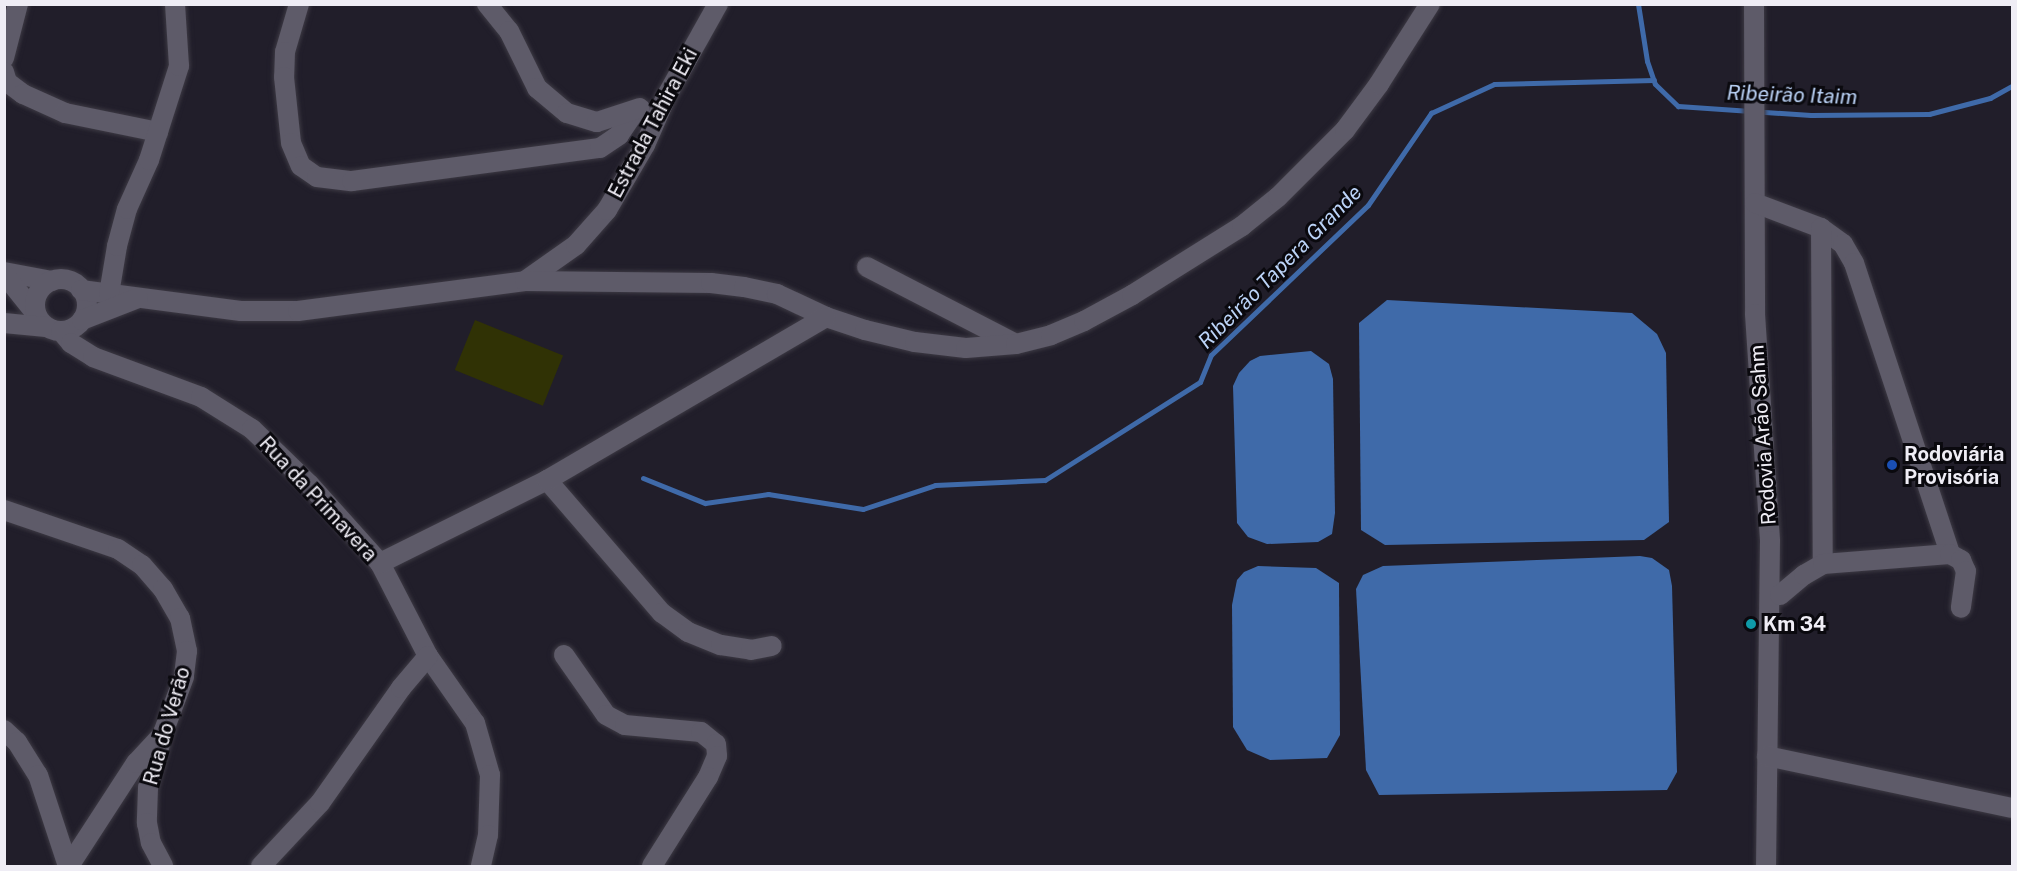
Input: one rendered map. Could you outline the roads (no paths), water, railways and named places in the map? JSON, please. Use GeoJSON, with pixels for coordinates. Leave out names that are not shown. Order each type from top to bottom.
{"type":"FeatureCollection","features":[{"type":"Feature","properties":{"kind":"street"},"geometry":{"type":"LineString","coordinates":[[4,58],[18,4]]}},
{"type":"Feature","properties":{"kind":"street"},"geometry":{"type":"LineString","coordinates":[[110,294],[117,246],[127,209],[158,132],[179,66],[176,4]]}},
{"type":"Feature","properties":{"kind":"street"},"geometry":{"type":"LineString","coordinates":[[299,4],[285,52],[284,77],[291,143],[301,166],[317,177],[352,181],[600,148],[619,135],[636,110]]}},
{"type":"Feature","properties":{"kind":"street"},"geometry":{"type":"LineString","coordinates":[[487,4],[509,31],[537,88],[567,113],[597,122],[636,110],[666,97]]}},
{"type":"Feature","properties":{"kind":"street","name":"Estrada Tahira Eki"},"geometry":{"type":"LineString","coordinates":[[525,281],[576,245],[607,210],[645,146],[666,97],[718,4]]}},
{"type":"Feature","properties":{"kind":"street"},"geometry":{"type":"LineString","coordinates":[[4,273],[52,281],[68,280],[81,290],[241,311],[298,310],[525,281],[675,281],[744,286],[777,294],[826,317],[865,330],[915,342],[966,348],[1016,344],[1073,326],[1132,295],[1242,226],[1278,197],[1311,167],[1345,130],[1379,84],[1431,4]]}},
{"type":"Feature","properties":{"kind":"street","name":"Rodovia Arão Sahm"},"geometry":{"type":"LineString","coordinates":[[1754,4],[1755,314],[1770,541],[1766,867]]}},
{"type":"Feature","properties":{"kind":"street"},"geometry":{"type":"LineString","coordinates":[[4,72],[7,82],[23,94],[65,113],[158,132]]}},
{"type":"Feature","properties":{"kind":"street"},"geometry":{"type":"LineString","coordinates":[[1755,203],[1821,228],[1844,244],[1854,263],[1950,554]]}},
{"type":"Feature","properties":{"kind":"street"},"geometry":{"type":"LineString","coordinates":[[1821,228],[1823,564]]}},
{"type":"Feature","properties":{"kind":"street"},"geometry":{"type":"LineString","coordinates":[[867,267],[1016,344]]}},
{"type":"Feature","properties":{"kind":"street","name":"Rua da Primavera"},"geometry":{"type":"LineString","coordinates":[[4,273],[48,324],[93,357],[201,397],[252,429],[309,484],[380,563],[428,656],[475,723],[490,775],[488,835],[481,867]]}},
{"type":"Feature","properties":{"kind":"street"},"geometry":{"type":"LineString","coordinates":[[48,324],[35,306],[39,291],[52,281]]}},
{"type":"Feature","properties":{"kind":"street"},"geometry":{"type":"LineString","coordinates":[[81,290],[87,305],[82,320]]}},
{"type":"Feature","properties":{"kind":"street"},"geometry":{"type":"LineString","coordinates":[[4,323],[76,326],[82,320],[138,298]]}},
{"type":"Feature","properties":{"kind":"street"},"geometry":{"type":"LineString","coordinates":[[380,563],[547,480],[826,317]]}},
{"type":"Feature","properties":{"kind":"street"},"geometry":{"type":"LineString","coordinates":[[547,480],[637,587],[662,613],[688,632],[721,645],[752,650],[772,646]]}},
{"type":"Feature","properties":{"kind":"street","name":"Rua do Verão"},"geometry":{"type":"LineString","coordinates":[[4,510],[118,549],[142,565],[163,590],[180,618],[187,651],[184,676],[148,788],[147,823],[151,843],[163,867]]}},
{"type":"Feature","properties":{"kind":"street"},"geometry":{"type":"LineString","coordinates":[[1780,595],[1804,575],[1823,564],[1950,554],[1960,560],[1966,571],[1961,608]]}},
{"type":"Feature","properties":{"kind":"street"},"geometry":{"type":"LineString","coordinates":[[261,867],[320,803],[401,688],[428,656]]}},
{"type":"Feature","properties":{"kind":"street"},"geometry":{"type":"LineString","coordinates":[[564,656],[606,715],[626,725],[701,732],[716,744],[717,756],[708,777],[652,867]]}},
{"type":"Feature","properties":{"kind":"street"},"geometry":{"type":"LineString","coordinates":[[4,730],[17,742],[38,775],[68,867]]}},
{"type":"Feature","properties":{"kind":"street"},"geometry":{"type":"LineString","coordinates":[[68,867],[136,763],[164,733]]}},
{"type":"Feature","properties":{"kind":"street"},"geometry":{"type":"LineString","coordinates":[[1767,756],[2013,808]]}},
{"type":"Feature","properties":{"kind":"water"},"geometry":{"type":"Polygon","coordinates":[[[1387,300],[1632,313],[1657,334],[1666,353],[1669,522],[1644,540],[1385,545],[1361,530],[1359,323],[1387,300]]]}},
{"type":"Feature","properties":{"kind":"water"},"geometry":{"type":"Polygon","coordinates":[[[1311,351],[1329,364],[1333,379],[1335,513],[1332,534],[1318,542],[1267,544],[1248,537],[1237,523],[1233,386],[1239,373],[1250,361],[1260,356],[1311,351]]]}},
{"type":"Feature","properties":{"kind":"water"},"geometry":{"type":"Polygon","coordinates":[[[1640,556],[1652,558],[1669,570],[1672,586],[1677,772],[1667,790],[1379,795],[1366,770],[1356,589],[1363,575],[1383,566],[1640,556]]]}},
{"type":"Feature","properties":{"kind":"water"},"geometry":{"type":"Polygon","coordinates":[[[1258,566],[1316,568],[1339,583],[1340,735],[1327,758],[1270,760],[1247,750],[1233,727],[1232,605],[1237,580],[1244,572],[1258,566]]]}},
{"type":"Feature","properties":{"kind":"waterway","name":"Ribeirão Itaim"},"geometry":{"type":"LineString","coordinates":[[1638,4],[1647,61],[1655,84],[1678,106],[1811,115],[1929,114],[1990,98],[2012,86]]}},
{"type":"Feature","properties":{"kind":"waterway","name":"Ribeirão Tapera Grande"},"geometry":{"type":"LineString","coordinates":[[643,478],[705,503],[768,494],[863,509],[935,485],[1045,480],[1200,382],[1211,355],[1368,205],[1431,113],[1494,84],[1654,80]]}},
{"type":"Feature","properties":{"kind":"place","name":"Rodoviária Provisória"},"geometry":{"type":"Point","coordinates":[1892,465]}},
{"type":"Feature","properties":{"kind":"place","name":"Km 34"},"geometry":{"type":"Point","coordinates":[1751,624]}}]}
